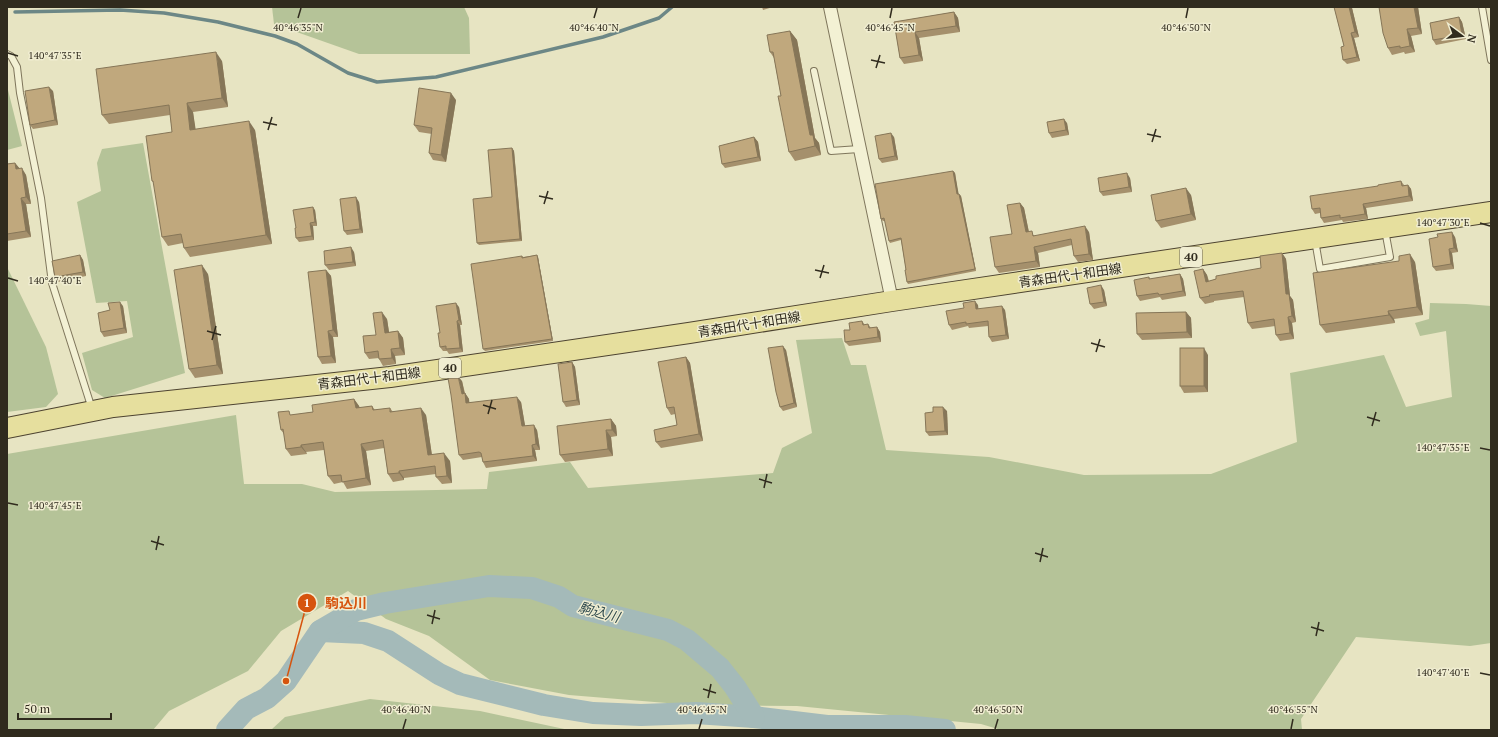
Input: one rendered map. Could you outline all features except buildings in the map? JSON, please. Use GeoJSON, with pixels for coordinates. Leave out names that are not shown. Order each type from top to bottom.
{"type":"FeatureCollection","features":[{"type":"Feature","properties":{"kind":"main road","name":"青森田代十和田線"},"geometry":{"type":"LineString","coordinates":[[7,428],[113,407],[390,377],[1491,212]]}},
{"type":"Feature","properties":{"kind":"street"},"geometry":{"type":"LineString","coordinates":[[830,7],[892,301]]}},
{"type":"Feature","properties":{"kind":"lane"},"geometry":{"type":"LineString","coordinates":[[1482,7],[1491,60]]}},
{"type":"Feature","properties":{"kind":"lane"},"geometry":{"type":"LineString","coordinates":[[7,54],[11,56],[18,67],[20,93],[41,198],[52,282],[92,411]]}},
{"type":"Feature","properties":{"kind":"lane"},"geometry":{"type":"LineString","coordinates":[[814,71],[831,151],[859,149]]}},
{"type":"Feature","properties":{"kind":"lane"},"geometry":{"type":"LineString","coordinates":[[1314,238],[1320,269],[1390,257],[1385,228]]}},
{"type":"Feature","properties":{"kind":"green space"},"geometry":{"type":"Polygon","coordinates":[[[272,7],[464,7],[469,18],[470,54],[359,54],[274,24],[272,7]]]}},
{"type":"Feature","properties":{"kind":"green space"},"geometry":{"type":"Polygon","coordinates":[[[7,86],[22,146],[7,150],[7,86]]]}},
{"type":"Feature","properties":{"kind":"green space"},"geometry":{"type":"Polygon","coordinates":[[[143,143],[185,373],[105,398],[92,390],[82,353],[133,337],[127,301],[96,303],[77,202],[101,191],[97,163],[102,149],[143,143]]]}},
{"type":"Feature","properties":{"kind":"green space"},"geometry":{"type":"Polygon","coordinates":[[[7,267],[46,347],[58,394],[46,407],[7,412],[7,267]]]}},
{"type":"Feature","properties":{"kind":"green space"},"geometry":{"type":"Polygon","coordinates":[[[1430,303],[1491,306],[1491,643],[1470,646],[1356,637],[1301,719],[1302,730],[1001,730],[981,724],[797,706],[691,705],[569,695],[490,680],[429,636],[386,619],[348,591],[281,631],[248,671],[169,711],[153,730],[7,730],[7,454],[236,415],[244,484],[302,484],[335,492],[487,489],[489,472],[570,462],[588,488],[773,473],[782,448],[812,433],[796,340],[842,338],[851,365],[866,365],[886,450],[989,457],[1084,475],[1211,474],[1297,442],[1290,373],[1384,355],[1406,407],[1452,397],[1446,331],[1420,336],[1415,323],[1429,319],[1430,303]]]}},
{"type":"Feature","properties":{"kind":"green space"},"geometry":{"type":"Polygon","coordinates":[[[370,699],[480,711],[569,730],[271,730],[285,717],[370,699]]]}},
{"type":"Feature","properties":{"kind":"waterway"},"geometry":{"type":"LineString","coordinates":[[15,12],[120,10],[164,13],[218,22],[275,36],[297,44],[348,73],[377,82],[436,77],[603,37],[659,18],[672,7]]}},
{"type":"Feature","properties":{"kind":"waterway","name":"駒込川"},"geometry":{"type":"LineString","coordinates":[[227,730],[246,709],[267,698],[286,681],[320,631],[356,610],[385,603],[489,586],[532,588],[559,597],[573,606],[668,630],[687,640],[720,668],[735,687],[754,717]]}},
{"type":"Feature","properties":{"kind":"waterway","name":"駒込川"},"geometry":{"type":"LineString","coordinates":[[320,631],[364,633],[388,641],[439,674],[460,684],[544,705],[593,713],[641,715],[696,713],[754,717],[827,726],[905,726],[945,730]]}},
{"type":"Feature","properties":{"kind":"place","name":"駒込川"},"geometry":{"type":"Point","coordinates":[286,681]}}]}
